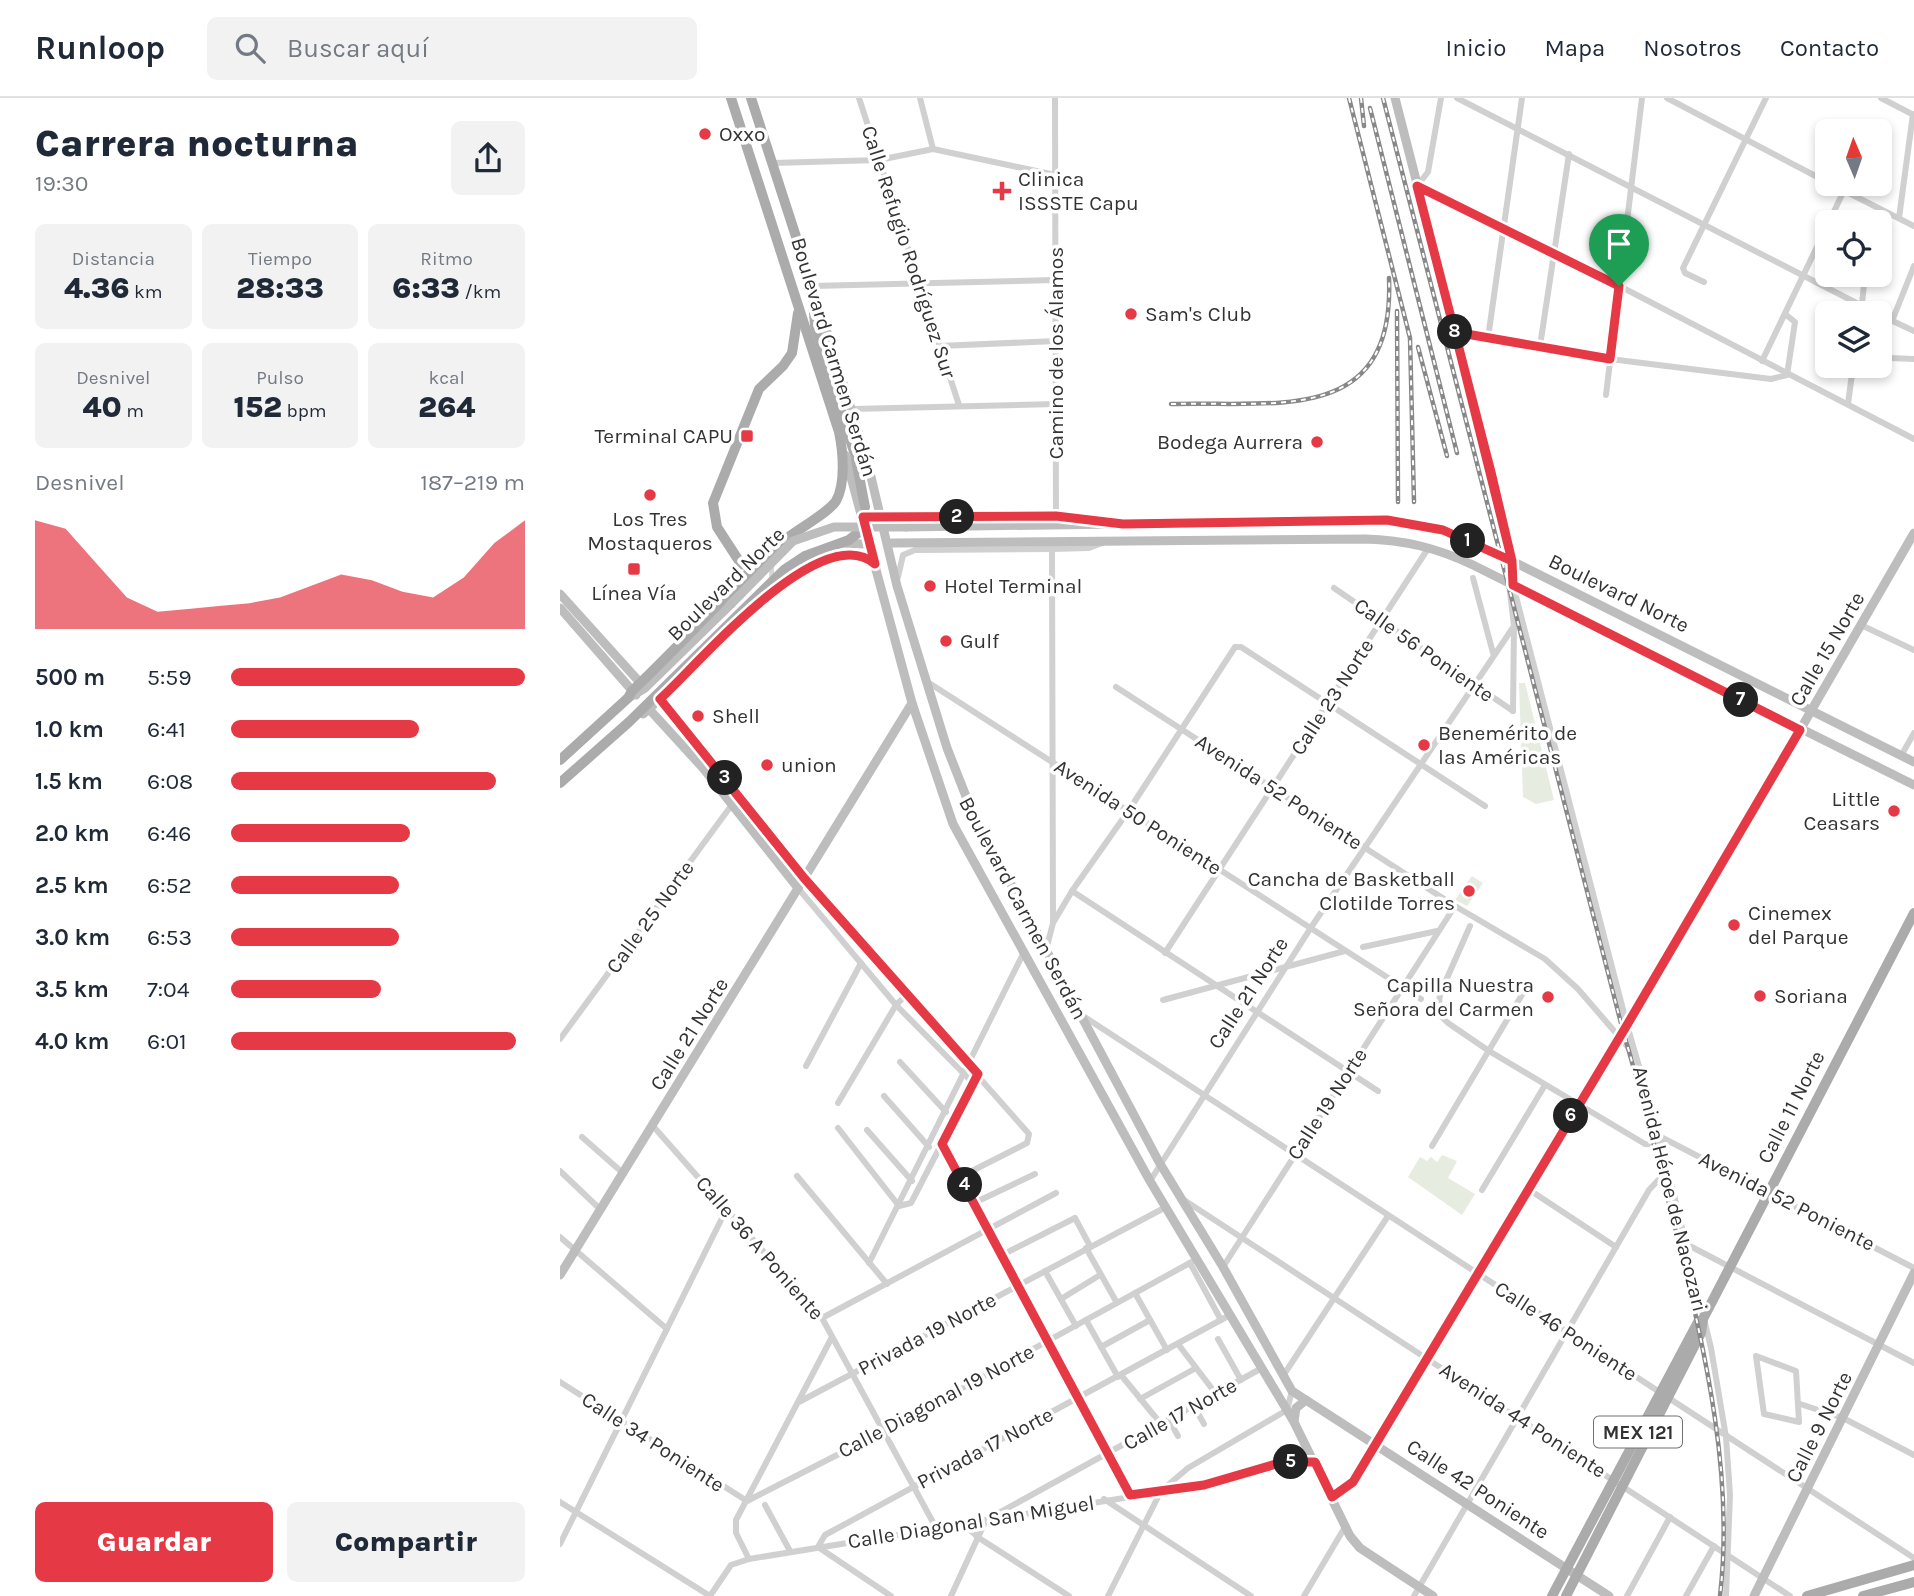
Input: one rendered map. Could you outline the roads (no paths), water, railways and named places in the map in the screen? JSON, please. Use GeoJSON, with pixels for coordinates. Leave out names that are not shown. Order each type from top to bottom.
{"type":"FeatureCollection","features":[{"type":"Feature","properties":{"kind":"main road","name":"Boulevard Carmen Serdán"},"geometry":{"type":"LineString","coordinates":[[731,98],[864,512],[912,703],[953,824],[1194,1261],[1226,1317],[1262,1368],[1294,1422],[1345,1527],[1360,1548],[1417,1592],[1433,1596]]}},
{"type":"Feature","properties":{"kind":"main road","name":"Boulevard Carmen Serdán"},"geometry":{"type":"LineString","coordinates":[[751,98],[852,409],[897,586],[926,681],[971,809],[1159,1163],[1184,1200],[1292,1391]]}},
{"type":"Feature","properties":{"kind":"main road"},"geometry":{"type":"LineString","coordinates":[[1395,98],[1512,561],[1511,581]]}},
{"type":"Feature","properties":{"kind":"main road"},"geometry":{"type":"LineString","coordinates":[[774,226],[790,221]]}},
{"type":"Feature","properties":{"kind":"main road"},"geometry":{"type":"LineString","coordinates":[[812,286],[815,326],[855,455],[864,512]]}},
{"type":"Feature","properties":{"kind":"main road"},"geometry":{"type":"LineString","coordinates":[[741,564],[717,527],[713,503],[759,389],[783,366],[792,353],[797,335],[798,306]]}},
{"type":"Feature","properties":{"kind":"main road"},"geometry":{"type":"LineString","coordinates":[[636,691],[773,549],[833,505],[841,486],[842,447]]}},
{"type":"Feature","properties":{"kind":"main road","name":"Boulevard Norte"},"geometry":{"type":"LineString","coordinates":[[560,760],[731,604],[793,541],[834,527],[1056,521],[1123,524],[1387,520],[1443,530],[1512,561],[1914,762]]}},
{"type":"Feature","properties":{"kind":"main road"},"geometry":{"type":"LineString","coordinates":[[840,542],[859,532]]}},
{"type":"Feature","properties":{"kind":"main road","name":"Calle 15 Norte"},"geometry":{"type":"LineString","coordinates":[[1800,730],[1911,545],[1914,533]]}},
{"type":"Feature","properties":{"kind":"main road","name":"Boulevard Norte"},"geometry":{"type":"LineString","coordinates":[[892,543],[1365,539],[1429,547],[1511,581],[1800,730],[1914,785]]}},
{"type":"Feature","properties":{"kind":"main road","name":"Boulevard Norte"},"geometry":{"type":"LineString","coordinates":[[560,783],[629,722],[779,571],[805,556],[840,542],[862,544]]}},
{"type":"Feature","properties":{"kind":"main road"},"geometry":{"type":"LineString","coordinates":[[629,722],[649,709],[756,606],[789,579],[822,561],[851,553],[860,553],[875,564]]}},
{"type":"Feature","properties":{"kind":"main road"},"geometry":{"type":"LineString","coordinates":[[560,594],[636,691]]}},
{"type":"Feature","properties":{"kind":"main road"},"geometry":{"type":"LineString","coordinates":[[560,608],[636,691]]}},
{"type":"Feature","properties":{"kind":"main road"},"geometry":{"type":"LineString","coordinates":[[660,699],[804,878]]}},
{"type":"Feature","properties":{"kind":"main road","name":"Calle 21 Norte"},"geometry":{"type":"LineString","coordinates":[[560,1275],[912,703]]}},
{"type":"Feature","properties":{"kind":"main road"},"geometry":{"type":"LineString","coordinates":[[649,709],[733,806],[798,888]]}},
{"type":"Feature","properties":{"kind":"main road","name":"Calle 11 Norte"},"geometry":{"type":"LineString","coordinates":[[1566,1596],[1618,1482],[1698,1322],[1703,1319],[1731,1268],[1914,913]]}},
{"type":"Feature","properties":{"kind":"main road"},"geometry":{"type":"LineString","coordinates":[[1033,969],[1048,954]]}},
{"type":"Feature","properties":{"kind":"main road","name":"Calle 9 Norte"},"geometry":{"type":"LineString","coordinates":[[1754,1596],[1914,1273]]}},
{"type":"Feature","properties":{"kind":"main road","name":"Calle 42 Poniente"},"geometry":{"type":"LineString","coordinates":[[1292,1391],[1609,1596]]}},
{"type":"Feature","properties":{"kind":"main road"},"geometry":{"type":"LineString","coordinates":[[1294,1422],[1296,1408],[1306,1399]]}},
{"type":"Feature","properties":{"kind":"main road","name":"Calle 11 Norte"},"geometry":{"type":"LineString","coordinates":[[1552,1596],[1618,1482]]}},
{"type":"Feature","properties":{"kind":"main road"},"geometry":{"type":"LineString","coordinates":[[1807,1596],[1914,1565]]}},
{"type":"Feature","properties":{"kind":"main road"},"geometry":{"type":"LineString","coordinates":[[1863,1596],[1914,1582]]}},
{"type":"Feature","properties":{"kind":"street","name":"Calle Refugio Rodríguez Sur"},"geometry":{"type":"LineString","coordinates":[[859,98],[960,405]]}},
{"type":"Feature","properties":{"kind":"street"},"geometry":{"type":"LineString","coordinates":[[920,98],[933,149]]}},
{"type":"Feature","properties":{"kind":"street","name":"Camino de los Álamos"},"geometry":{"type":"LineString","coordinates":[[1055,98],[1056,521]]}},
{"type":"Feature","properties":{"kind":"street"},"geometry":{"type":"LineString","coordinates":[[1441,98],[1428,172],[1417,186],[1556,253],[1914,439]]}},
{"type":"Feature","properties":{"kind":"street"},"geometry":{"type":"LineString","coordinates":[[1457,98],[1804,275],[1846,301]]}},
{"type":"Feature","properties":{"kind":"street"},"geometry":{"type":"LineString","coordinates":[[1488,338],[1522,98]]}},
{"type":"Feature","properties":{"kind":"street"},"geometry":{"type":"LineString","coordinates":[[1606,395],[1642,98]]}},
{"type":"Feature","properties":{"kind":"street"},"geometry":{"type":"LineString","coordinates":[[1667,98],[1815,176]]}},
{"type":"Feature","properties":{"kind":"street"},"geometry":{"type":"LineString","coordinates":[[1704,282],[1683,271],[1766,98]]}},
{"type":"Feature","properties":{"kind":"street"},"geometry":{"type":"LineString","coordinates":[[1883,99],[1914,115],[1899,218]]}},
{"type":"Feature","properties":{"kind":"street"},"geometry":{"type":"LineString","coordinates":[[773,163],[879,160],[933,149],[1055,175]]}},
{"type":"Feature","properties":{"kind":"street"},"geometry":{"type":"LineString","coordinates":[[1540,346],[1569,154]]}},
{"type":"Feature","properties":{"kind":"street"},"geometry":{"type":"LineString","coordinates":[[1861,196],[1914,226]]}},
{"type":"Feature","properties":{"kind":"street"},"geometry":{"type":"LineString","coordinates":[[1762,361],[1815,252]]}},
{"type":"Feature","properties":{"kind":"street"},"geometry":{"type":"LineString","coordinates":[[1914,266],[1892,321],[1914,331]]}},
{"type":"Feature","properties":{"kind":"street"},"geometry":{"type":"LineString","coordinates":[[812,286],[1056,281]]}},
{"type":"Feature","properties":{"kind":"street"},"geometry":{"type":"LineString","coordinates":[[1786,314],[1795,322],[1787,375]]}},
{"type":"Feature","properties":{"kind":"street"},"geometry":{"type":"LineString","coordinates":[[1455,332],[1610,359],[1763,379],[1787,375]]}},
{"type":"Feature","properties":{"kind":"street"},"geometry":{"type":"LineString","coordinates":[[939,346],[1056,341]]}},
{"type":"Feature","properties":{"kind":"street"},"geometry":{"type":"LineString","coordinates":[[1892,358],[1914,359]]}},
{"type":"Feature","properties":{"kind":"street"},"geometry":{"type":"LineString","coordinates":[[1848,404],[1851,378]]}},
{"type":"Feature","properties":{"kind":"street"},"geometry":{"type":"LineString","coordinates":[[852,409],[1056,404]]}},
{"type":"Feature","properties":{"kind":"street","name":"Boulevard Norte"},"geometry":{"type":"LineString","coordinates":[[864,512],[879,517],[1056,521]]}},
{"type":"Feature","properties":{"kind":"street","name":"Boulevard Norte"},"geometry":{"type":"LineString","coordinates":[[897,586],[903,555],[915,550],[1089,548],[1106,542]]}},
{"type":"Feature","properties":{"kind":"street","name":"Calle 23 Norte"},"geometry":{"type":"LineString","coordinates":[[1165,953],[1429,547]]}},
{"type":"Feature","properties":{"kind":"street"},"geometry":{"type":"LineString","coordinates":[[1048,954],[1053,923],[1052,549]]}},
{"type":"Feature","properties":{"kind":"street"},"geometry":{"type":"LineString","coordinates":[[1473,578],[1493,653]]}},
{"type":"Feature","properties":{"kind":"street"},"geometry":{"type":"LineString","coordinates":[[1511,581],[1514,626]]}},
{"type":"Feature","properties":{"kind":"street","name":"Avenida Héroe de Nacozari"},"geometry":{"type":"LineString","coordinates":[[1511,581],[1635,1055],[1662,1145],[1703,1319],[1726,1437],[1729,1556],[1726,1596]]}},
{"type":"Feature","properties":{"kind":"street","name":"Calle 56 Poniente"},"geometry":{"type":"LineString","coordinates":[[1334,588],[1513,711],[1514,626]]}},
{"type":"Feature","properties":{"kind":"street"},"geometry":{"type":"LineString","coordinates":[[1861,625],[1914,650]]}},
{"type":"Feature","properties":{"kind":"street","name":"Calle 21 Norte"},"geometry":{"type":"LineString","coordinates":[[1150,1181],[1310,929],[1493,653],[1514,626]]}},
{"type":"Feature","properties":{"kind":"street"},"geometry":{"type":"LineString","coordinates":[[1053,923],[1234,647],[1241,647],[1419,766],[1485,806]]}},
{"type":"Feature","properties":{"kind":"street","name":"Avenida 50 Poniente"},"geometry":{"type":"LineString","coordinates":[[926,681],[1421,999]]}},
{"type":"Feature","properties":{"kind":"street","name":"Avenida 52 Poniente"},"geometry":{"type":"LineString","coordinates":[[1116,687],[1454,906],[1545,959],[1578,989],[1635,1055]]}},
{"type":"Feature","properties":{"kind":"street","name":"Calle 15 Norte"},"geometry":{"type":"LineString","coordinates":[[1332,1497],[1353,1482],[1377,1444],[1426,1357],[1627,1025],[1800,730]]}},
{"type":"Feature","properties":{"kind":"street"},"geometry":{"type":"LineString","coordinates":[[1901,755],[1914,733]]}},
{"type":"Feature","properties":{"kind":"street","name":"Calle 25 Norte"},"geometry":{"type":"LineString","coordinates":[[560,1039],[739,795]]}},
{"type":"Feature","properties":{"kind":"street"},"geometry":{"type":"LineString","coordinates":[[804,878],[969,1063],[1030,1138],[1027,1143],[960,1177]]}},
{"type":"Feature","properties":{"kind":"street"},"geometry":{"type":"LineString","coordinates":[[798,888],[895,1005],[973,1083]]}},
{"type":"Feature","properties":{"kind":"street"},"geometry":{"type":"LineString","coordinates":[[1072,891],[1378,1091]]}},
{"type":"Feature","properties":{"kind":"street","name":"Calle 19 Norte"},"geometry":{"type":"LineString","coordinates":[[1223,1267],[1454,906]]}},
{"type":"Feature","properties":{"kind":"street"},"geometry":{"type":"LineString","coordinates":[[1470,926],[1437,1006],[1438,1013],[1489,1051],[1645,1144],[1662,1145]]}},
{"type":"Feature","properties":{"kind":"street"},"geometry":{"type":"LineString","coordinates":[[1363,947],[1437,931]]}},
{"type":"Feature","properties":{"kind":"street"},"geometry":{"type":"LineString","coordinates":[[1163,1000],[1345,951]]}},
{"type":"Feature","properties":{"kind":"street"},"geometry":{"type":"LineString","coordinates":[[869,1263],[1024,952]]}},
{"type":"Feature","properties":{"kind":"street"},"geometry":{"type":"LineString","coordinates":[[806,1066],[862,963]]}},
{"type":"Feature","properties":{"kind":"street"},"geometry":{"type":"LineString","coordinates":[[1432,1146],[1526,988]]}},
{"type":"Feature","properties":{"kind":"street"},"geometry":{"type":"LineString","coordinates":[[838,1103],[895,1005],[906,995]]}},
{"type":"Feature","properties":{"kind":"street","name":"Calle 46 Poniente"},"geometry":{"type":"LineString","coordinates":[[1078,1012],[1914,1558]]}},
{"type":"Feature","properties":{"kind":"street"},"geometry":{"type":"LineString","coordinates":[[900,1062],[946,1112]]}},
{"type":"Feature","properties":{"kind":"street"},"geometry":{"type":"LineString","coordinates":[[899,1206],[911,1203],[978,1074]]}},
{"type":"Feature","properties":{"kind":"street"},"geometry":{"type":"LineString","coordinates":[[1482,1191],[1545,1085]]}},
{"type":"Feature","properties":{"kind":"street"},"geometry":{"type":"LineString","coordinates":[[884,1096],[929,1147]]}},
{"type":"Feature","properties":{"kind":"street","name":"Calle 36 A Poniente"},"geometry":{"type":"LineString","coordinates":[[653,1126],[822,1318],[935,1526]]}},
{"type":"Feature","properties":{"kind":"street"},"geometry":{"type":"LineString","coordinates":[[838,1128],[899,1206]]}},
{"type":"Feature","properties":{"kind":"street"},"geometry":{"type":"LineString","coordinates":[[867,1130],[912,1181]]}},
{"type":"Feature","properties":{"kind":"street","name":"Avenida 52 Poniente"},"geometry":{"type":"LineString","coordinates":[[1659,1136],[1914,1268]]}},
{"type":"Feature","properties":{"kind":"street"},"geometry":{"type":"LineString","coordinates":[[582,1137],[624,1174]]}},
{"type":"Feature","properties":{"kind":"street"},"geometry":{"type":"LineString","coordinates":[[942,1144],[1130,1495]]}},
{"type":"Feature","properties":{"kind":"street"},"geometry":{"type":"LineString","coordinates":[[560,1171],[601,1210]]}},
{"type":"Feature","properties":{"kind":"street"},"geometry":{"type":"LineString","coordinates":[[974,1203],[1035,1174]]}},
{"type":"Feature","properties":{"kind":"street"},"geometry":{"type":"LineString","coordinates":[[1417,1592],[1649,1190],[1662,1176],[1668,1175]]}},
{"type":"Feature","properties":{"kind":"street"},"geometry":{"type":"LineString","coordinates":[[797,1176],[887,1284]]}},
{"type":"Feature","properties":{"kind":"street"},"geometry":{"type":"LineString","coordinates":[[1528,1189],[1616,1247]]}},
{"type":"Feature","properties":{"kind":"street"},"geometry":{"type":"LineString","coordinates":[[822,1318],[1056,1193]]}},
{"type":"Feature","properties":{"kind":"street","name":"Avenida 44 Poniente"},"geometry":{"type":"LineString","coordinates":[[1184,1200],[1790,1596]]}},
{"type":"Feature","properties":{"kind":"street","name":"Privada 19 Norte"},"geometry":{"type":"LineString","coordinates":[[799,1402],[1166,1207]]}},
{"type":"Feature","properties":{"kind":"street"},"geometry":{"type":"LineString","coordinates":[[560,1544],[726,1210]]}},
{"type":"Feature","properties":{"kind":"street"},"geometry":{"type":"LineString","coordinates":[[1283,1376],[1388,1216]]}},
{"type":"Feature","properties":{"kind":"street"},"geometry":{"type":"LineString","coordinates":[[1002,1255],[1075,1219],[1116,1303]]}},
{"type":"Feature","properties":{"kind":"street"},"geometry":{"type":"LineString","coordinates":[[560,1237],[667,1329]]}},
{"type":"Feature","properties":{"kind":"street"},"geometry":{"type":"LineString","coordinates":[[1686,1244],[1914,1363]]}},
{"type":"Feature","properties":{"kind":"street","name":"Calle Diagonal 19 Norte"},"geometry":{"type":"LineString","coordinates":[[747,1501],[882,1432],[1194,1261]]}},
{"type":"Feature","properties":{"kind":"street"},"geometry":{"type":"LineString","coordinates":[[1045,1271],[1076,1326]]}},
{"type":"Feature","properties":{"kind":"street"},"geometry":{"type":"LineString","coordinates":[[1061,1299],[1100,1275]]}},
{"type":"Feature","properties":{"kind":"street"},"geometry":{"type":"LineString","coordinates":[[1135,1293],[1167,1350]]}},
{"type":"Feature","properties":{"kind":"street","name":"Privada 17 Norte"},"geometry":{"type":"LineString","coordinates":[[818,1547],[825,1535],[835,1529],[1226,1317]]}},
{"type":"Feature","properties":{"kind":"street"},"geometry":{"type":"LineString","coordinates":[[1086,1320],[1120,1376],[1161,1424]]}},
{"type":"Feature","properties":{"kind":"street"},"geometry":{"type":"LineString","coordinates":[[1101,1347],[1150,1321]]}},
{"type":"Feature","properties":{"kind":"street"},"geometry":{"type":"LineString","coordinates":[[560,1502],[710,1596],[732,1566],[749,1559],[734,1526],[832,1338]]}},
{"type":"Feature","properties":{"kind":"street"},"geometry":{"type":"LineString","coordinates":[[1218,1339],[1241,1380]]}},
{"type":"Feature","properties":{"kind":"street"},"geometry":{"type":"LineString","coordinates":[[1178,1344],[1216,1394]]}},
{"type":"Feature","properties":{"kind":"street"},"geometry":{"type":"LineString","coordinates":[[1756,1356],[1796,1371],[1800,1404],[1799,1422],[1764,1414],[1754,1360],[1756,1356]]}},
{"type":"Feature","properties":{"kind":"street"},"geometry":{"type":"LineString","coordinates":[[1140,1399],[1196,1368]]}},
{"type":"Feature","properties":{"kind":"street","name":"Calle 17 Norte"},"geometry":{"type":"LineString","coordinates":[[986,1520],[1262,1368]]}},
{"type":"Feature","properties":{"kind":"street","name":"Calle 34 Poniente"},"geometry":{"type":"LineString","coordinates":[[560,1382],[747,1501]]}},
{"type":"Feature","properties":{"kind":"street"},"geometry":{"type":"LineString","coordinates":[[1108,1596],[1161,1490],[1188,1468],[1287,1410],[1292,1391]]}},
{"type":"Feature","properties":{"kind":"street"},"geometry":{"type":"LineString","coordinates":[[1800,1404],[1843,1418],[1914,1455]]}},
{"type":"Feature","properties":{"kind":"street"},"geometry":{"type":"LineString","coordinates":[[1194,1406],[1204,1424]]}},
{"type":"Feature","properties":{"kind":"street"},"geometry":{"type":"LineString","coordinates":[[1170,1420],[1178,1436]]}},
{"type":"Feature","properties":{"kind":"street","name":"Calle Diagonal San Miguel"},"geometry":{"type":"LineString","coordinates":[[749,1559],[935,1526],[1204,1485],[1283,1462],[1315,1462]]}},
{"type":"Feature","properties":{"kind":"street"},"geometry":{"type":"LineString","coordinates":[[1104,1499],[1251,1596]]}},
{"type":"Feature","properties":{"kind":"street"},"geometry":{"type":"LineString","coordinates":[[765,1505],[790,1551]]}},
{"type":"Feature","properties":{"kind":"street"},"geometry":{"type":"LineString","coordinates":[[1627,1596],[1670,1517]]}},
{"type":"Feature","properties":{"kind":"street"},"geometry":{"type":"LineString","coordinates":[[951,1596],[986,1520]]}},
{"type":"Feature","properties":{"kind":"street"},"geometry":{"type":"LineString","coordinates":[[961,1522],[979,1538],[1069,1596]]}},
{"type":"Feature","properties":{"kind":"street"},"geometry":{"type":"LineString","coordinates":[[1304,1596],[1345,1527]]}},
{"type":"Feature","properties":{"kind":"street"},"geometry":{"type":"LineString","coordinates":[[1686,1596],[1714,1546]]}},
{"type":"Feature","properties":{"kind":"street"},"geometry":{"type":"LineString","coordinates":[[818,1547],[891,1596]]}},
{"type":"Feature","properties":{"kind":"tunnel"},"geometry":{"type":"LineString","coordinates":[[741,564],[758,572],[774,572]]}},
{"type":"Feature","properties":{"kind":"railway"},"geometry":{"type":"LineString","coordinates":[[1349,98],[1410,338],[1414,502]]}},
{"type":"Feature","properties":{"kind":"railway"},"geometry":{"type":"LineString","coordinates":[[1361,98],[1364,126]]}},
{"type":"Feature","properties":{"kind":"railway"},"geometry":{"type":"LineString","coordinates":[[1383,98],[1689,1286],[1708,1374],[1720,1462],[1723,1507],[1720,1596]]}},
{"type":"Feature","properties":{"kind":"railway"},"geometry":{"type":"LineString","coordinates":[[1370,108],[1457,453]]}},
{"type":"Feature","properties":{"kind":"railway"},"geometry":{"type":"LineString","coordinates":[[1171,404],[1288,402],[1322,395],[1351,382],[1372,360],[1386,326],[1389,278]]}},
{"type":"Feature","properties":{"kind":"railway"},"geometry":{"type":"LineString","coordinates":[[1397,311],[1398,502]]}},
{"type":"Feature","properties":{"kind":"railway"},"geometry":{"type":"LineString","coordinates":[[1418,347],[1447,456]]}},
{"type":"Feature","properties":{"kind":"place","name":"Oxxo"},"geometry":{"type":"Point","coordinates":[705,134]}},
{"type":"Feature","properties":{"kind":"place","name":"Clinica ISSSTE Capu"},"geometry":{"type":"Point","coordinates":[1002,191]}},
{"type":"Feature","properties":{"kind":"place","name":"Sam's Club"},"geometry":{"type":"Point","coordinates":[1131,314]}},
{"type":"Feature","properties":{"kind":"place","name":"Terminal CAPU"},"geometry":{"type":"Point","coordinates":[747,436]}},
{"type":"Feature","properties":{"kind":"place","name":"Bodega Aurrera"},"geometry":{"type":"Point","coordinates":[1317,442]}},
{"type":"Feature","properties":{"kind":"place","name":"Los Tres Mostaqueros"},"geometry":{"type":"Point","coordinates":[650,495]}},
{"type":"Feature","properties":{"kind":"place","name":"Línea Vía"},"geometry":{"type":"Point","coordinates":[634,569]}},
{"type":"Feature","properties":{"kind":"place","name":"Hotel Terminal"},"geometry":{"type":"Point","coordinates":[930,586]}},
{"type":"Feature","properties":{"kind":"place","name":"Gulf"},"geometry":{"type":"Point","coordinates":[946,641]}},
{"type":"Feature","properties":{"kind":"place","name":"Shell"},"geometry":{"type":"Point","coordinates":[698,716]}},
{"type":"Feature","properties":{"kind":"place","name":"Benemérito de las Américas"},"geometry":{"type":"Point","coordinates":[1424,745]}},
{"type":"Feature","properties":{"kind":"place","name":"union"},"geometry":{"type":"Point","coordinates":[767,765]}},
{"type":"Feature","properties":{"kind":"place","name":"Little Ceasars"},"geometry":{"type":"Point","coordinates":[1894,811]}},
{"type":"Feature","properties":{"kind":"place","name":"Cancha de Basketball Clotilde Torres"},"geometry":{"type":"Point","coordinates":[1469,891]}},
{"type":"Feature","properties":{"kind":"place","name":"Cinemex del Parque"},"geometry":{"type":"Point","coordinates":[1734,925]}},
{"type":"Feature","properties":{"kind":"place","name":"Soriana"},"geometry":{"type":"Point","coordinates":[1760,996]}},
{"type":"Feature","properties":{"kind":"place","name":"Capilla Nuestra Señora del Carmen"},"geometry":{"type":"Point","coordinates":[1548,997]}}]}
